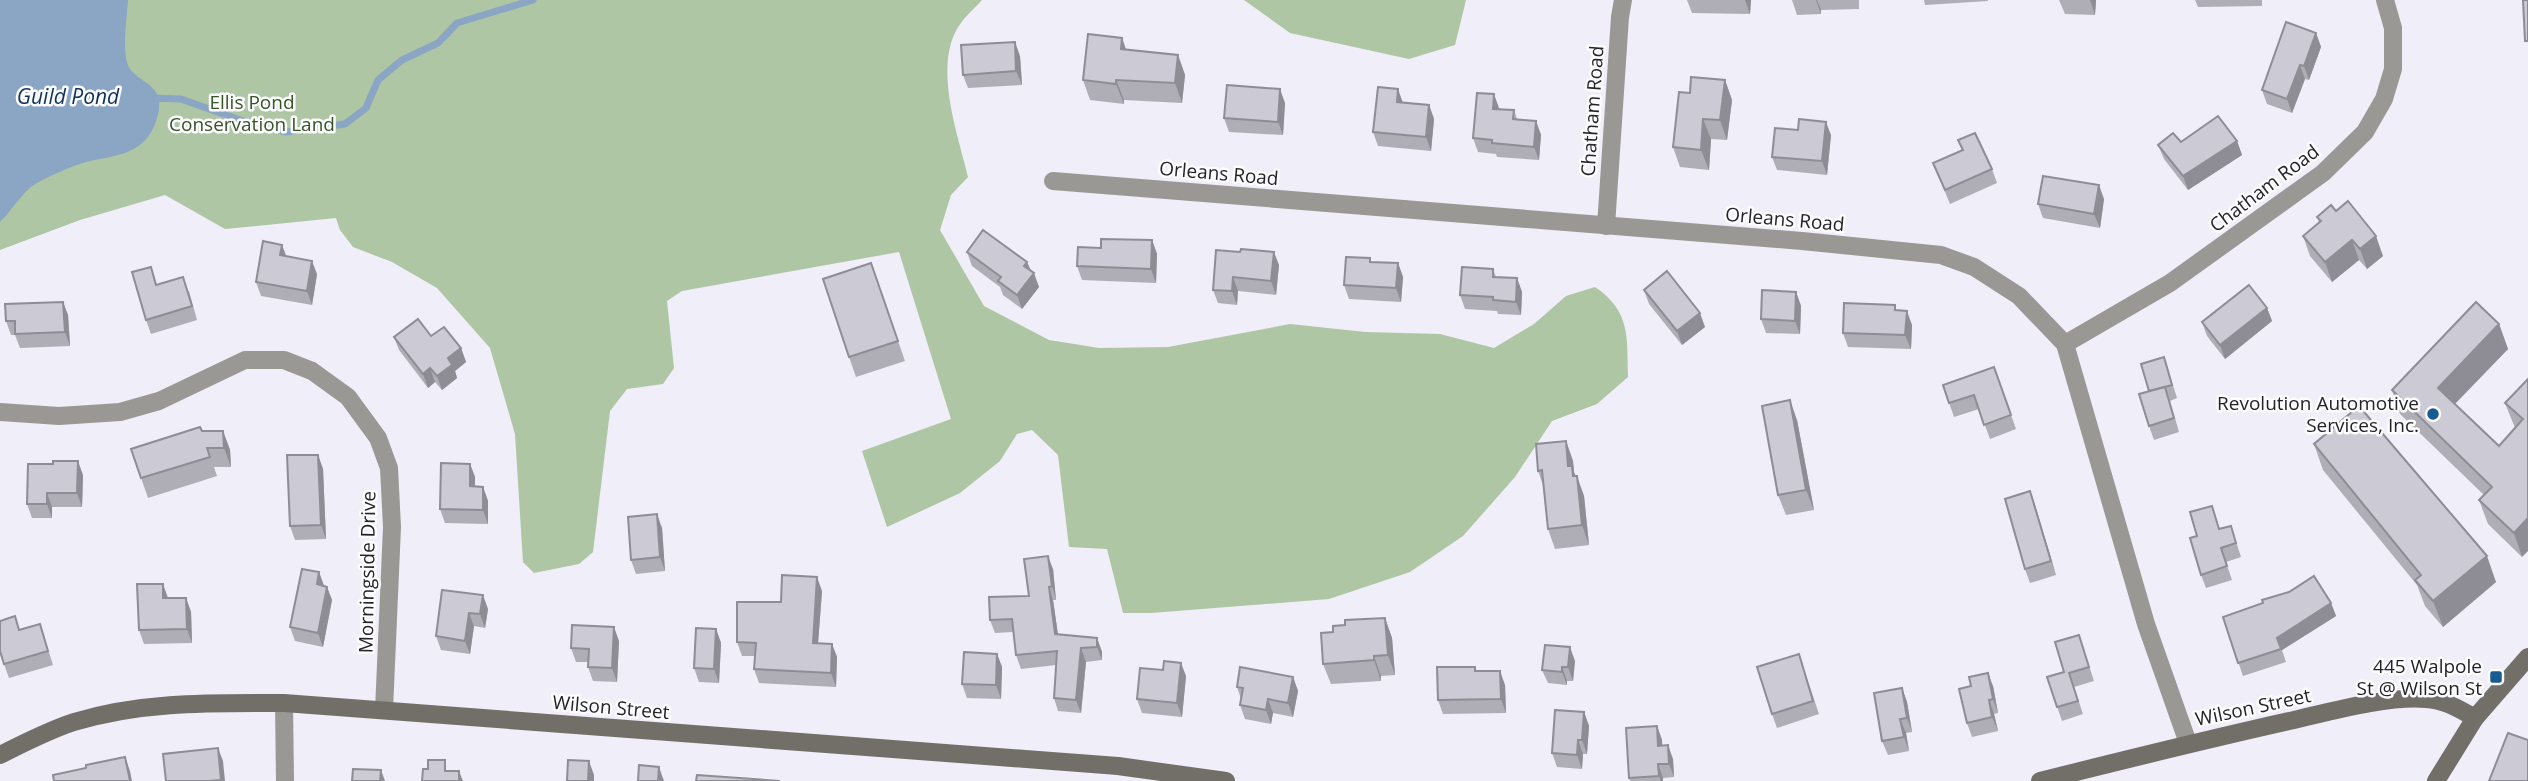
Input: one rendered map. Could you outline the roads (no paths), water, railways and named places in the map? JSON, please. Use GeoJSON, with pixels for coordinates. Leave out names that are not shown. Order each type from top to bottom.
{"type":"FeatureCollection","features":[{"type":"Feature","properties":{"kind":"street","name":"Chatham Road"},"geometry":{"type":"LineString","coordinates":[[1606,226],[1623,0]]}},
{"type":"Feature","properties":{"kind":"street","name":"Chatham Road"},"geometry":{"type":"LineString","coordinates":[[2065,344],[2170,283],[2323,173],[2365,132],[2384,99],[2393,69],[2393,28],[2385,0]]}},
{"type":"Feature","properties":{"kind":"street","name":"Orleans Road"},"geometry":{"type":"LineString","coordinates":[[1053,181],[1802,240],[1941,255],[1974,267],[2020,296],[2065,344],[2146,624],[2188,743]]}},
{"type":"Feature","properties":{"kind":"street","name":"Morningside Drive"},"geometry":{"type":"LineString","coordinates":[[0,412],[59,416],[120,412],[159,401],[245,360],[284,360],[312,371],[348,397],[378,438],[389,468],[392,527],[384,710]]}},
{"type":"Feature","properties":{"kind":"street"},"geometry":{"type":"LineString","coordinates":[[2436,781],[2475,718],[2528,657]]}},
{"type":"Feature","properties":{"kind":"street","name":"Wilson Street"},"geometry":{"type":"LineString","coordinates":[[2040,781],[2188,743],[2403,699],[2428,699],[2451,704],[2475,718]]}},
{"type":"Feature","properties":{"kind":"street","name":"Wilson Street"},"geometry":{"type":"LineString","coordinates":[[0,755],[74,722],[145,706],[195,702],[284,702],[1118,766],[1226,781]]}},
{"type":"Feature","properties":{"kind":"street"},"geometry":{"type":"LineString","coordinates":[[284,702],[285,781]]}},
{"type":"Feature","properties":{"kind":"water","name":"Guild Pond"},"geometry":{"type":"Polygon","coordinates":[[[0,0],[128,0],[125,36],[127,63],[134,73],[151,86],[159,103],[151,132],[137,147],[118,155],[73,166],[37,183],[26,191],[0,222],[0,0]]]}},
{"type":"Feature","properties":{"kind":"waterway"},"geometry":{"type":"LineString","coordinates":[[149,98],[181,99],[243,121],[286,132],[345,124],[366,108],[378,80],[402,60],[438,43],[457,23],[533,0]]}},
{"type":"Feature","properties":{"kind":"place","name":"Revolution Automotive Services, Inc."},"geometry":{"type":"Point","coordinates":[2433,414]}},
{"type":"Feature","properties":{"kind":"place","name":"445 Walpole St @ Wilson St"},"geometry":{"type":"Point","coordinates":[2496,677]}},
{"type":"Feature","properties":{"kind":"park label","name":"Ellis Pond Conservation Land"},"geometry":{"type":"Point","coordinates":[252,113]}}]}
